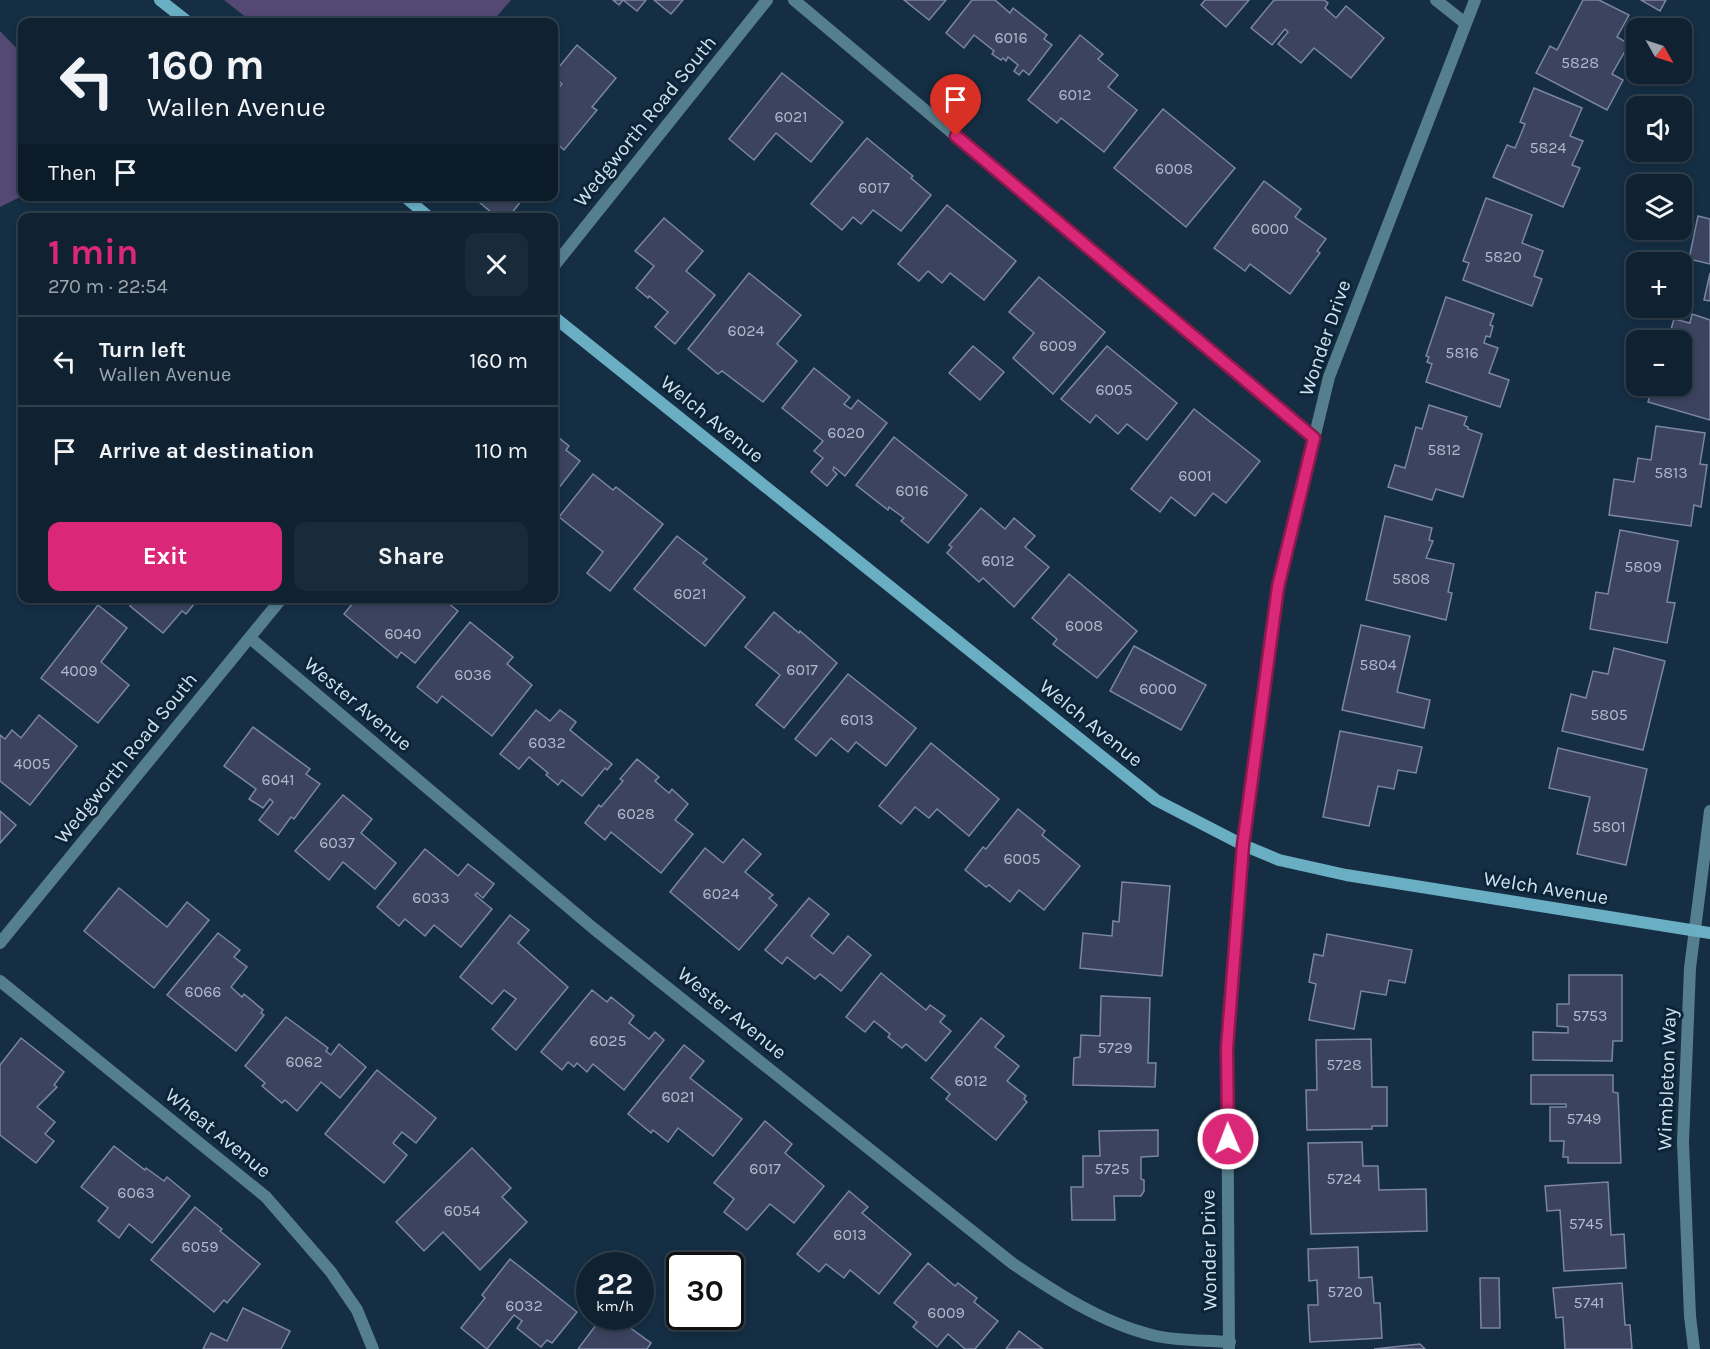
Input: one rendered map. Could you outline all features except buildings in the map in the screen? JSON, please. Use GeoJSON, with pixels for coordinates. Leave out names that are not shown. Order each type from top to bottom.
{"type":"FeatureCollection","features":[{"type":"Feature","properties":{"kind":"street"},"geometry":{"type":"LineString","coordinates":[[160,0],[183,18]]}},
{"type":"Feature","properties":{"kind":"street","name":"Wedgworth Road South"},"geometry":{"type":"LineString","coordinates":[[558,261],[767,0]]}},
{"type":"Feature","properties":{"kind":"street"},"geometry":{"type":"LineString","coordinates":[[794,0],[1314,438]]}},
{"type":"Feature","properties":{"kind":"street"},"geometry":{"type":"LineString","coordinates":[[1436,0],[1465,23]]}},
{"type":"Feature","properties":{"kind":"street","name":"Wonder Drive"},"geometry":{"type":"LineString","coordinates":[[1230,1346],[1227,1048],[1243,845],[1278,587],[1329,377],[1475,0]]}},
{"type":"Feature","properties":{"kind":"street"},"geometry":{"type":"LineString","coordinates":[[410,201],[424,213]]}},
{"type":"Feature","properties":{"kind":"street","name":"Welch Avenue"},"geometry":{"type":"LineString","coordinates":[[558,320],[1156,800],[1243,845],[1279,860],[1346,875],[1710,933]]}},
{"type":"Feature","properties":{"kind":"street","name":"Wedgworth Road South"},"geometry":{"type":"LineString","coordinates":[[0,943],[278,603]]}},
{"type":"Feature","properties":{"kind":"street","name":"Wester Avenue"},"geometry":{"type":"LineString","coordinates":[[250,638],[594,928],[1012,1263],[1055,1292],[1124,1326],[1158,1336],[1230,1346]]}},
{"type":"Feature","properties":{"kind":"street","name":"Wimbleton Way"},"geometry":{"type":"LineString","coordinates":[[1694,1349],[1690,1316],[1683,1142],[1690,968],[1710,811]]}},
{"type":"Feature","properties":{"kind":"street","name":"Wheat Avenue"},"geometry":{"type":"LineString","coordinates":[[0,981],[266,1197],[331,1272],[357,1310],[373,1349]]}},
{"type":"Feature","properties":{"kind":"shaded area"},"geometry":{"type":"Polygon","coordinates":[[[224,0],[511,0],[495,18],[247,18],[224,0]]]}},
{"type":"Feature","properties":{"kind":"shaded area"},"geometry":{"type":"Polygon","coordinates":[[[0,31],[18,50],[18,198],[0,207],[0,31]]]}},
{"type":"Feature","properties":{"kind":"route"},"geometry":{"type":"LineString","coordinates":[[956,136],[1314,438],[1278,587],[1243,845],[1227,1048],[1228,1139]]}}]}
